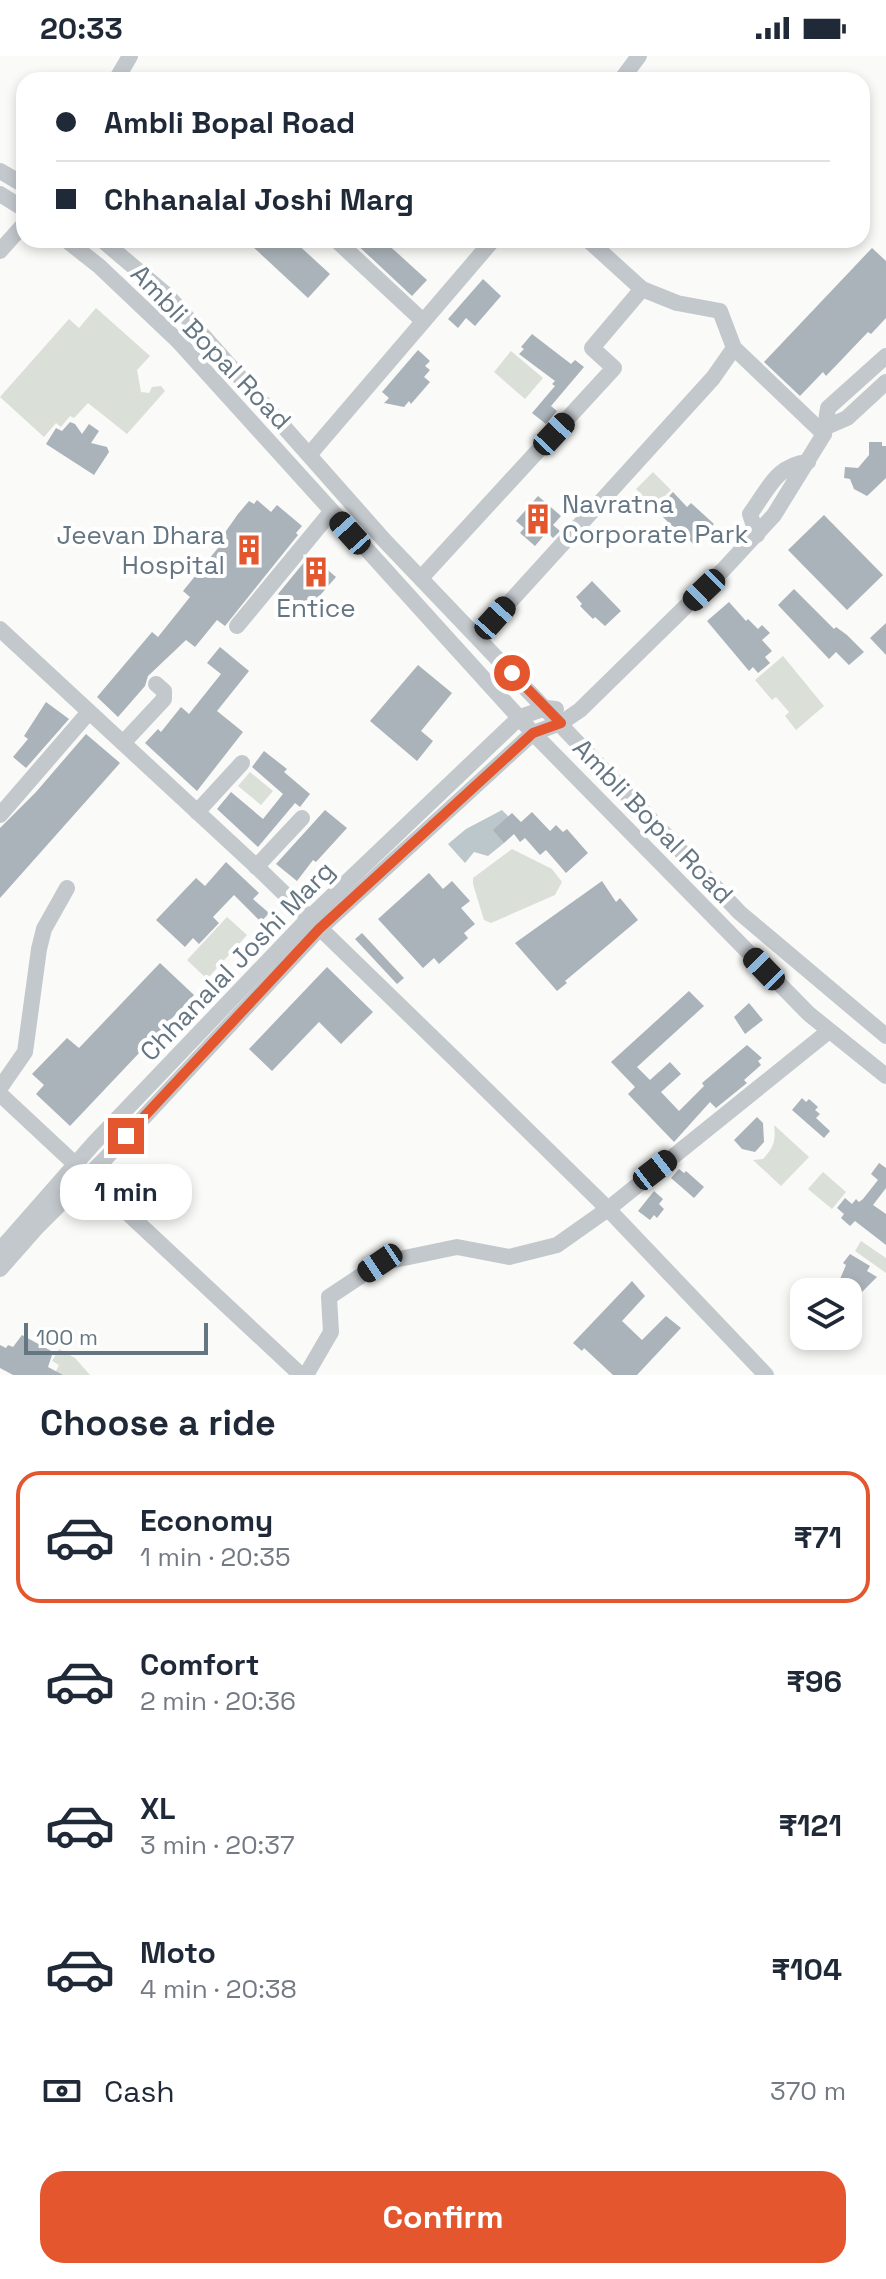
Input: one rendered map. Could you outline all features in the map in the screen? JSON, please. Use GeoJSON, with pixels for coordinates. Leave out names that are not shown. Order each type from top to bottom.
{"type":"FeatureCollection","features":[{"type":"Feature","properties":{"kind":"street"},"geometry":{"type":"LineString","coordinates":[[0,251],[16,232]]}},
{"type":"Feature","properties":{"kind":"street","name":"Ambli Bopal Road"},"geometry":{"type":"LineString","coordinates":[[76,248],[178,341],[533,733],[809,1014],[886,1076]]}},
{"type":"Feature","properties":{"kind":"street","name":"Ambli Bopal Road"},"geometry":{"type":"LineString","coordinates":[[111,248],[168,296],[421,578],[740,913],[886,1036]]}},
{"type":"Feature","properties":{"kind":"street"},"geometry":{"type":"LineString","coordinates":[[345,248],[423,321]]}},
{"type":"Feature","properties":{"kind":"street"},"geometry":{"type":"LineString","coordinates":[[309,455],[486,248]]}},
{"type":"Feature","properties":{"kind":"street"},"geometry":{"type":"LineString","coordinates":[[597,248],[642,289],[677,303],[720,311],[734,348],[824,431]]}},
{"type":"Feature","properties":{"kind":"street"},"geometry":{"type":"LineString","coordinates":[[421,578],[614,368],[592,348],[642,289]]}},
{"type":"Feature","properties":{"kind":"street"},"geometry":{"type":"LineString","coordinates":[[478,637],[713,378],[734,348]]}},
{"type":"Feature","properties":{"kind":"street"},"geometry":{"type":"LineString","coordinates":[[533,733],[561,723],[580,710],[757,535],[774,515],[808,462],[824,431],[828,408],[886,356]]}},
{"type":"Feature","properties":{"kind":"street"},"geometry":{"type":"LineString","coordinates":[[824,431],[847,418],[886,382]]}},
{"type":"Feature","properties":{"kind":"street"},"geometry":{"type":"LineString","coordinates":[[237,626],[331,512]]}},
{"type":"Feature","properties":{"kind":"street"},"geometry":{"type":"LineString","coordinates":[[0,629],[256,867],[608,1209],[766,1375]]}},
{"type":"Feature","properties":{"kind":"street"},"geometry":{"type":"LineString","coordinates":[[123,743],[164,699],[164,691],[156,684]]}},
{"type":"Feature","properties":{"kind":"street"},"geometry":{"type":"LineString","coordinates":[[520,717],[546,708],[580,710]]}},
{"type":"Feature","properties":{"kind":"street"},"geometry":{"type":"LineString","coordinates":[[0,815],[89,712]]}},
{"type":"Feature","properties":{"kind":"street","name":"Chhanalal Joshi Marg"},"geometry":{"type":"LineString","coordinates":[[0,1250],[81,1170],[313,924],[520,717]]}},
{"type":"Feature","properties":{"kind":"street","name":"Chhanalal Joshi Marg"},"geometry":{"type":"LineString","coordinates":[[313,924],[533,733]]}},
{"type":"Feature","properties":{"kind":"street"},"geometry":{"type":"LineString","coordinates":[[197,812],[242,763]]}},
{"type":"Feature","properties":{"kind":"street"},"geometry":{"type":"LineString","coordinates":[[256,867],[302,818]]}},
{"type":"Feature","properties":{"kind":"street"},"geometry":{"type":"LineString","coordinates":[[67,888],[44,929],[25,1052],[0,1091],[303,1375],[331,1332],[329,1297],[380,1263],[457,1247],[509,1257],[557,1245],[608,1209],[829,1031]]}},
{"type":"Feature","properties":{"kind":"street","name":"Chhanalal Joshi Marg"},"geometry":{"type":"LineString","coordinates":[[0,1269],[81,1170]]}},
{"type":"Feature","properties":{"kind":"shaded area"},"geometry":{"type":"Polygon","coordinates":[[[96,308],[150,356],[137,370],[141,392],[149,393],[152,387],[161,386],[165,391],[127,434],[88,403],[61,427],[56,423],[44,437],[0,397],[69,319],[79,328],[96,308]]]}},
{"type":"Feature","properties":{"kind":"shaded area"},"geometry":{"type":"Polygon","coordinates":[[[511,351],[543,378],[525,399],[494,372],[511,351]]]}},
{"type":"Feature","properties":{"kind":"shaded area"},"geometry":{"type":"Polygon","coordinates":[[[653,472],[671,490],[654,507],[636,489],[653,472]]]}},
{"type":"Feature","properties":{"kind":"shaded area"},"geometry":{"type":"Polygon","coordinates":[[[783,656],[824,706],[796,730],[785,716],[789,712],[776,697],[772,700],[755,680],[783,656]]]}},
{"type":"Feature","properties":{"kind":"shaded area"},"geometry":{"type":"Polygon","coordinates":[[[250,772],[273,791],[261,805],[238,786],[250,772]]]}},
{"type":"Feature","properties":{"kind":"shaded area"},"geometry":{"type":"Polygon","coordinates":[[[502,810],[508,816],[504,843],[488,856],[474,852],[465,863],[448,844],[466,829],[502,810]]]}},
{"type":"Feature","properties":{"kind":"shaded area"},"geometry":{"type":"Polygon","coordinates":[[[512,849],[552,869],[562,882],[555,895],[491,923],[484,920],[473,878],[512,849]]]}},
{"type":"Feature","properties":{"kind":"shaded area"},"geometry":{"type":"Polygon","coordinates":[[[227,917],[247,935],[207,979],[187,960],[227,917]]]}},
{"type":"Feature","properties":{"kind":"shaded area"},"geometry":{"type":"Polygon","coordinates":[[[774,1125],[809,1157],[781,1186],[753,1160],[763,1159],[770,1151],[774,1125]]]}},
{"type":"Feature","properties":{"kind":"shaded area"},"geometry":{"type":"Polygon","coordinates":[[[823,1172],[846,1192],[832,1209],[808,1189],[823,1172]]]}},
{"type":"Feature","properties":{"kind":"shaded area"},"geometry":{"type":"Polygon","coordinates":[[[861,1241],[886,1258],[886,1273],[855,1251],[861,1241]]]}},
{"type":"Feature","properties":{"kind":"shaded area"},"geometry":{"type":"Polygon","coordinates":[[[59,1349],[75,1358],[90,1375],[54,1375],[59,1365],[52,1361],[59,1349]]]}},
{"type":"Feature","properties":{"kind":"building"},"geometry":{"type":"Polygon","coordinates":[[[254,248],[302,248],[330,274],[308,298],[254,248]]]}},
{"type":"Feature","properties":{"kind":"building"},"geometry":{"type":"Polygon","coordinates":[[[361,248],[392,248],[427,280],[412,296],[361,248]]]}},
{"type":"Feature","properties":{"kind":"building"},"geometry":{"type":"Polygon","coordinates":[[[872,248],[886,261],[886,318],[871,334],[868,332],[826,376],[823,372],[800,396],[764,362],[872,248]]]}},
{"type":"Feature","properties":{"kind":"building"},"geometry":{"type":"Polygon","coordinates":[[[483,279],[501,296],[475,326],[466,318],[458,328],[448,319],[483,279]]]}},
{"type":"Feature","properties":{"kind":"building"},"geometry":{"type":"Polygon","coordinates":[[[532,334],[571,364],[575,360],[584,367],[551,406],[557,411],[546,424],[532,413],[555,386],[552,384],[555,381],[519,354],[532,334]]]}},
{"type":"Feature","properties":{"kind":"building"},"geometry":{"type":"Polygon","coordinates":[[[418,350],[430,361],[425,366],[430,370],[424,377],[430,382],[411,404],[409,401],[404,407],[384,403],[389,398],[382,392],[418,350]]]}},
{"type":"Feature","properties":{"kind":"building"},"geometry":{"type":"Polygon","coordinates":[[[70,422],[82,434],[89,424],[99,431],[91,443],[107,447],[109,452],[94,475],[46,444],[56,428],[62,431],[70,422]]]}},
{"type":"Feature","properties":{"kind":"building"},"geometry":{"type":"Polygon","coordinates":[[[869,442],[882,442],[882,446],[886,446],[886,478],[867,496],[854,489],[850,479],[844,478],[845,467],[858,468],[869,455],[869,442]]]}},
{"type":"Feature","properties":{"kind":"building"},"geometry":{"type":"Polygon","coordinates":[[[673,492],[687,507],[691,503],[714,524],[693,544],[656,510],[673,492]]]}},
{"type":"Feature","properties":{"kind":"building","name":"Navratna Corporate Park"},"geometry":{"type":"Polygon","coordinates":[[[538,496],[561,516],[553,525],[560,531],[553,538],[547,532],[535,546],[520,533],[524,528],[516,521],[538,496]]]}},
{"type":"Feature","properties":{"kind":"building"},"geometry":{"type":"Polygon","coordinates":[[[257,500],[271,512],[277,505],[302,526],[296,533],[298,535],[225,626],[217,620],[195,647],[186,640],[148,676],[145,686],[118,717],[97,697],[152,632],[158,637],[190,597],[183,591],[222,543],[219,541],[238,514],[249,501],[254,504],[257,500]]]}},
{"type":"Feature","properties":{"kind":"building"},"geometry":{"type":"Polygon","coordinates":[[[824,515],[883,575],[847,610],[788,550],[824,515]]]}},
{"type":"Feature","properties":{"kind":"building"},"geometry":{"type":"Polygon","coordinates":[[[310,555],[336,577],[302,616],[278,594],[310,555]]]}},
{"type":"Feature","properties":{"kind":"building"},"geometry":{"type":"Polygon","coordinates":[[[592,581],[621,611],[605,626],[580,606],[582,604],[576,597],[592,581]]]}},
{"type":"Feature","properties":{"kind":"building"},"geometry":{"type":"Polygon","coordinates":[[[794,589],[834,629],[836,627],[847,635],[864,652],[849,665],[836,652],[829,659],[778,605],[794,589]]]}},
{"type":"Feature","properties":{"kind":"building"},"geometry":{"type":"Polygon","coordinates":[[[729,602],[746,621],[748,619],[758,629],[762,625],[770,633],[762,640],[772,651],[765,657],[770,663],[758,673],[753,667],[749,671],[707,621],[729,602]]]}},
{"type":"Feature","properties":{"kind":"building"},"geometry":{"type":"Polygon","coordinates":[[[886,623],[886,655],[870,638],[886,623]]]}},
{"type":"Feature","properties":{"kind":"building"},"geometry":{"type":"Polygon","coordinates":[[[220,647],[249,671],[217,711],[243,732],[197,791],[145,743],[158,729],[161,732],[181,707],[189,714],[221,674],[207,663],[220,647]]]}},
{"type":"Feature","properties":{"kind":"building"},"geometry":{"type":"Polygon","coordinates":[[[418,665],[452,693],[421,731],[433,741],[417,761],[370,721],[418,665]]]}},
{"type":"Feature","properties":{"kind":"building"},"geometry":{"type":"Polygon","coordinates":[[[46,702],[69,719],[26,768],[13,757],[28,739],[24,736],[46,702]]]}},
{"type":"Feature","properties":{"kind":"building"},"geometry":{"type":"Polygon","coordinates":[[[86,734],[120,763],[0,898],[0,828],[86,734]]]}},
{"type":"Feature","properties":{"kind":"building"},"geometry":{"type":"Polygon","coordinates":[[[264,751],[287,769],[284,772],[310,794],[300,807],[295,803],[258,847],[217,809],[231,792],[263,819],[283,794],[252,767],[264,751]]]}},
{"type":"Feature","properties":{"kind":"building"},"geometry":{"type":"Polygon","coordinates":[[[325,810],[347,828],[316,862],[313,860],[297,881],[276,864],[325,810]]]}},
{"type":"Feature","properties":{"kind":"building"},"geometry":{"type":"Polygon","coordinates":[[[532,812],[550,831],[556,825],[563,832],[567,829],[588,853],[566,873],[546,850],[540,855],[525,838],[520,842],[514,834],[504,843],[493,830],[512,813],[521,822],[532,812]]]}},
{"type":"Feature","properties":{"kind":"building"},"geometry":{"type":"Polygon","coordinates":[[[226,862],[259,893],[253,899],[269,913],[261,922],[234,895],[213,917],[219,923],[199,944],[193,938],[185,947],[156,920],[196,878],[205,886],[226,862]]]}},
{"type":"Feature","properties":{"kind":"building"},"geometry":{"type":"Polygon","coordinates":[[[429,873],[443,889],[452,881],[470,901],[461,908],[475,924],[464,933],[468,938],[439,964],[434,958],[423,968],[378,919],[429,873]]]}},
{"type":"Feature","properties":{"kind":"building"},"geometry":{"type":"Polygon","coordinates":[[[602,881],[616,902],[620,898],[638,920],[557,991],[515,943],[602,881]]]}},
{"type":"Feature","properties":{"kind":"building"},"geometry":{"type":"Polygon","coordinates":[[[362,933],[404,978],[397,984],[355,939],[362,933]]]}},
{"type":"Feature","properties":{"kind":"building"},"geometry":{"type":"Polygon","coordinates":[[[160,963],[194,995],[70,1126],[36,1094],[44,1085],[32,1074],[67,1038],[79,1048],[160,963]]]}},
{"type":"Feature","properties":{"kind":"building"},"geometry":{"type":"Polygon","coordinates":[[[327,967],[373,1012],[341,1044],[319,1022],[272,1071],[249,1049],[327,967]]]}},
{"type":"Feature","properties":{"kind":"building"},"geometry":{"type":"Polygon","coordinates":[[[689,991],[704,1006],[637,1067],[650,1080],[670,1062],[681,1074],[661,1092],[679,1111],[704,1086],[702,1083],[747,1045],[762,1058],[758,1061],[761,1065],[744,1080],[747,1083],[716,1108],[710,1102],[674,1142],[628,1094],[635,1087],[611,1062],[689,991]]]}},
{"type":"Feature","properties":{"kind":"building"},"geometry":{"type":"Polygon","coordinates":[[[749,1003],[763,1020],[745,1034],[734,1017],[749,1003]]]}},
{"type":"Feature","properties":{"kind":"building"},"geometry":{"type":"Polygon","coordinates":[[[802,1098],[806,1102],[809,1099],[818,1107],[815,1110],[820,1114],[816,1118],[830,1131],[824,1138],[792,1110],[802,1098]]]}},
{"type":"Feature","properties":{"kind":"building"},"geometry":{"type":"Polygon","coordinates":[[[757,1117],[763,1123],[764,1142],[755,1152],[742,1149],[734,1140],[757,1117]]]}},
{"type":"Feature","properties":{"kind":"building"},"geometry":{"type":"Polygon","coordinates":[[[879,1163],[886,1168],[886,1188],[873,1205],[886,1214],[886,1245],[855,1221],[850,1226],[841,1218],[844,1214],[837,1208],[845,1198],[852,1204],[856,1199],[859,1202],[863,1199],[878,1180],[871,1174],[879,1163]]]}},
{"type":"Feature","properties":{"kind":"building"},"geometry":{"type":"Polygon","coordinates":[[[679,1169],[684,1173],[686,1171],[704,1187],[694,1198],[671,1178],[679,1169]]]}},
{"type":"Feature","properties":{"kind":"building"},"geometry":{"type":"Polygon","coordinates":[[[654,1191],[663,1199],[659,1204],[664,1209],[657,1218],[654,1215],[650,1220],[638,1211],[654,1191]]]}},
{"type":"Feature","properties":{"kind":"building"},"geometry":{"type":"Polygon","coordinates":[[[850,1254],[870,1266],[867,1271],[877,1277],[862,1292],[862,1278],[840,1278],[846,1265],[843,1263],[850,1254]]]}},
{"type":"Feature","properties":{"kind":"building"},"geometry":{"type":"Polygon","coordinates":[[[632,1281],[645,1296],[622,1321],[642,1340],[666,1316],[681,1328],[637,1375],[613,1375],[584,1348],[582,1351],[573,1343],[632,1281]]]}},
{"type":"Feature","properties":{"kind":"building"},"geometry":{"type":"Polygon","coordinates":[[[22,1335],[53,1352],[48,1367],[63,1375],[13,1375],[0,1368],[0,1345],[13,1347],[22,1335]]]}},
{"type":"Feature","properties":{"kind":"place","name":"Navratna Corporate Park"},"geometry":{"type":"Point","coordinates":[538,519]}},
{"type":"Feature","properties":{"kind":"place","name":"Jeevan Dhara Hospital"},"geometry":{"type":"Point","coordinates":[249,550]}},
{"type":"Feature","properties":{"kind":"place","name":"Entice"},"geometry":{"type":"Point","coordinates":[316,572]}},
{"type":"Feature","properties":{"kind":"route"},"geometry":{"type":"LineString","coordinates":[[126,1136],[319,929],[533,733],[561,723],[512,673]]}}]}
